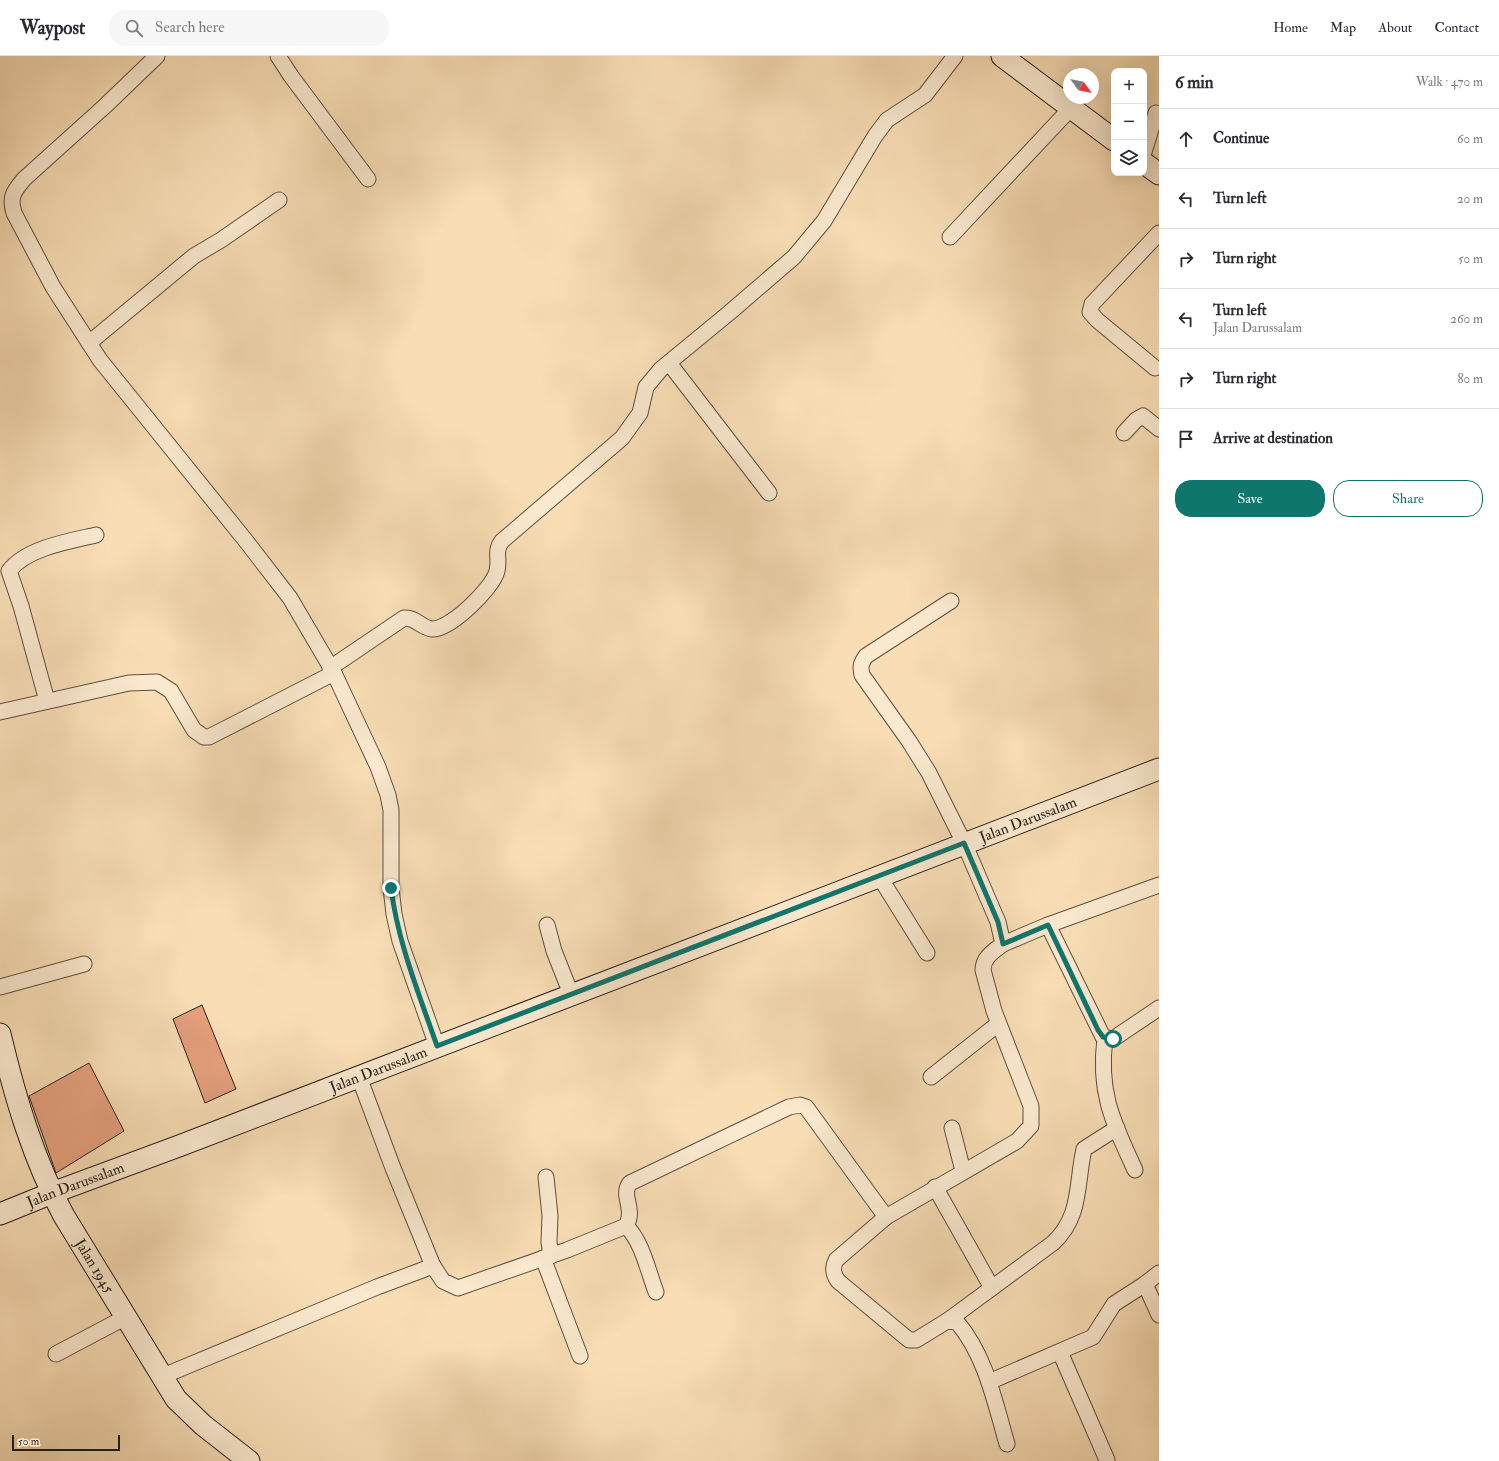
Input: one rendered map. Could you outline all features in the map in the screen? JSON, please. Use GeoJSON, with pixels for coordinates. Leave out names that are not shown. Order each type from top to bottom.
{"type":"FeatureCollection","features":[{"type":"Feature","properties":{"kind":"street"},"geometry":{"type":"LineString","coordinates":[[157,56],[105,106],[24,179],[6,193],[14,213],[53,287],[104,366],[246,541],[290,598],[332,671],[378,767],[388,795],[391,810],[391,888],[394,914],[400,941],[437,1046]]}},
{"type":"Feature","properties":{"kind":"street"},"geometry":{"type":"LineString","coordinates":[[278,56],[291,76],[368,179]]}},
{"type":"Feature","properties":{"kind":"street"},"geometry":{"type":"LineString","coordinates":[[0,712],[129,683],[157,682],[171,691],[194,730],[204,737],[209,737],[332,671],[404,618],[412,619],[432,629],[448,624],[469,608],[494,578],[497,570],[497,549],[502,541],[622,438],[633,425],[640,413],[646,387],[669,363],[730,314],[794,257],[824,221],[875,136],[887,120],[925,95],[956,56]]}},
{"type":"Feature","properties":{"kind":"street"},"geometry":{"type":"LineString","coordinates":[[1002,56],[1070,108],[1110,132]]}},
{"type":"Feature","properties":{"kind":"street"},"geometry":{"type":"LineString","coordinates":[[950,237],[1070,108]]}},
{"type":"Feature","properties":{"kind":"street"},"geometry":{"type":"LineString","coordinates":[[1147,140],[1153,113]]}},
{"type":"Feature","properties":{"kind":"street"},"geometry":{"type":"LineString","coordinates":[[1147,165],[1159,174]]}},
{"type":"Feature","properties":{"kind":"street"},"geometry":{"type":"LineString","coordinates":[[89,344],[194,256],[221,240],[279,200]]}},
{"type":"Feature","properties":{"kind":"street"},"geometry":{"type":"LineString","coordinates":[[1158,368],[1097,320],[1090,312],[1092,304],[1159,233]]}},
{"type":"Feature","properties":{"kind":"street"},"geometry":{"type":"LineString","coordinates":[[669,363],[769,493]]}},
{"type":"Feature","properties":{"kind":"street"},"geometry":{"type":"LineString","coordinates":[[1124,434],[1136,420],[1142,416],[1159,429]]}},
{"type":"Feature","properties":{"kind":"street"},"geometry":{"type":"LineString","coordinates":[[47,701],[10,571],[14,565],[26,557],[56,545],[96,534]]}},
{"type":"Feature","properties":{"kind":"street"},"geometry":{"type":"LineString","coordinates":[[951,601],[866,656],[861,663],[861,669],[862,675],[909,741],[929,773],[964,843],[998,922],[1003,944]]}},
{"type":"Feature","properties":{"kind":"street","name":"Jalan Darussalam"},"geometry":{"type":"LineString","coordinates":[[0,1214],[1159,769]]}},
{"type":"Feature","properties":{"kind":"street"},"geometry":{"type":"LineString","coordinates":[[879,876],[927,953]]}},
{"type":"Feature","properties":{"kind":"street"},"geometry":{"type":"LineString","coordinates":[[1117,1128],[1084,1149],[1074,1208],[1070,1223],[1064,1234],[947,1321],[916,1340],[909,1340],[838,1281],[834,1275],[833,1270],[836,1260],[886,1217],[1016,1141],[1030,1126],[1031,1106],[998,1024],[986,983],[983,964],[989,955],[1003,944],[1048,925],[1159,884]]}},
{"type":"Feature","properties":{"kind":"street"},"geometry":{"type":"LineString","coordinates":[[1048,925],[1098,1030],[1105,1038],[1113,1039],[1159,1008]]}},
{"type":"Feature","properties":{"kind":"street"},"geometry":{"type":"LineString","coordinates":[[547,926],[554,951],[571,994]]}},
{"type":"Feature","properties":{"kind":"street"},"geometry":{"type":"LineString","coordinates":[[0,987],[84,964]]}},
{"type":"Feature","properties":{"kind":"street"},"geometry":{"type":"LineString","coordinates":[[931,1076],[998,1024]]}},
{"type":"Feature","properties":{"kind":"street","name":"Jalan 1945"},"geometry":{"type":"LineString","coordinates":[[0,1034],[28,1136],[52,1193],[176,1399],[219,1438],[249,1461]]}},
{"type":"Feature","properties":{"kind":"street"},"geometry":{"type":"LineString","coordinates":[[1105,1038],[1102,1068],[1104,1089],[1117,1128],[1135,1170]]}},
{"type":"Feature","properties":{"kind":"street"},"geometry":{"type":"LineString","coordinates":[[359,1077],[393,1168],[433,1266],[443,1281],[449,1286],[458,1288],[547,1257],[626,1226],[631,1214],[626,1190],[630,1182],[785,1109],[800,1105],[806,1107],[886,1217]]}},
{"type":"Feature","properties":{"kind":"street"},"geometry":{"type":"LineString","coordinates":[[952,1128],[963,1171]]}},
{"type":"Feature","properties":{"kind":"street"},"geometry":{"type":"LineString","coordinates":[[546,1177],[550,1216],[547,1257],[580,1356]]}},
{"type":"Feature","properties":{"kind":"street"},"geometry":{"type":"LineString","coordinates":[[935,1188],[992,1288]]}},
{"type":"Feature","properties":{"kind":"street"},"geometry":{"type":"LineString","coordinates":[[626,1226],[636,1240],[656,1292]]}},
{"type":"Feature","properties":{"kind":"street"},"geometry":{"type":"LineString","coordinates":[[163,1376],[377,1287],[433,1266]]}},
{"type":"Feature","properties":{"kind":"street"},"geometry":{"type":"LineString","coordinates":[[989,1382],[1060,1352],[1093,1336],[1114,1304],[1159,1273]]}},
{"type":"Feature","properties":{"kind":"street"},"geometry":{"type":"LineString","coordinates":[[1145,1284],[1159,1315]]}},
{"type":"Feature","properties":{"kind":"street"},"geometry":{"type":"LineString","coordinates":[[56,1354],[126,1317]]}},
{"type":"Feature","properties":{"kind":"street"},"geometry":{"type":"LineString","coordinates":[[947,1321],[957,1322],[969,1339],[989,1382],[1007,1444]]}},
{"type":"Feature","properties":{"kind":"street"},"geometry":{"type":"LineString","coordinates":[[1060,1352],[1107,1460]]}},
{"type":"Feature","properties":{"kind":"building"},"geometry":{"type":"Polygon","coordinates":[[[202,1005],[236,1089],[205,1103],[173,1019],[202,1005]]]}},
{"type":"Feature","properties":{"kind":"building"},"geometry":{"type":"Polygon","coordinates":[[[89,1063],[124,1131],[56,1173],[29,1096],[89,1063]]]}},
{"type":"Feature","properties":{"kind":"route"},"geometry":{"type":"LineString","coordinates":[[391,888],[394,914],[400,941],[437,1046],[964,843],[998,922],[1002,934],[1003,944],[1048,925],[1098,1030],[1103,1037],[1113,1039]]}}]}
